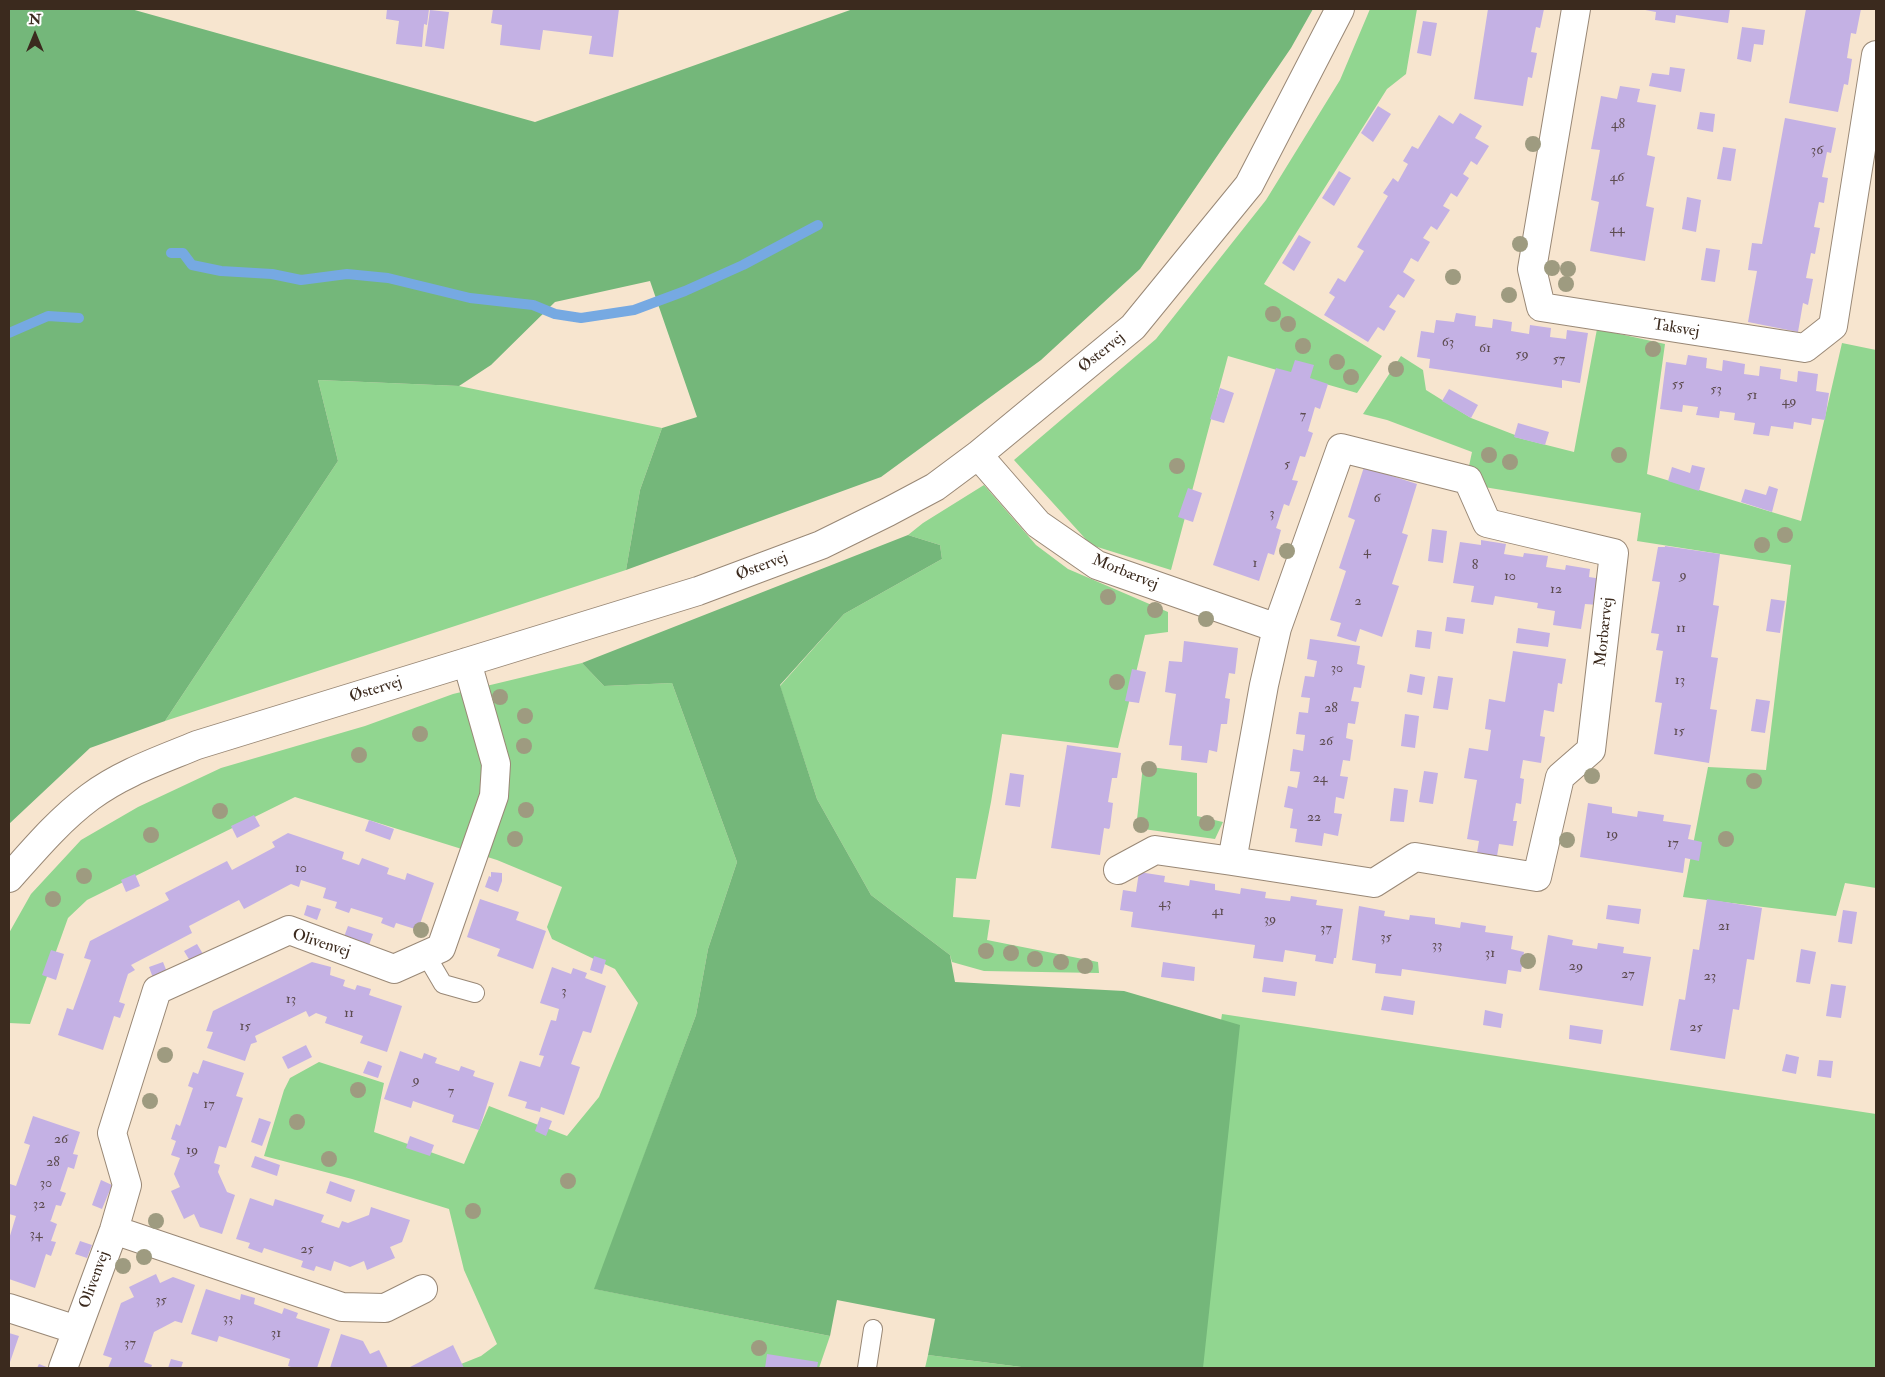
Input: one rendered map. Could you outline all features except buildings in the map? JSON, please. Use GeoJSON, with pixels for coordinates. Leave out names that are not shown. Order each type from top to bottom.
{"type":"FeatureCollection","features":[{"type":"Feature","properties":{"kind":"street","name":"Østervej"},"geometry":{"type":"LineString","coordinates":[[9,878],[44,839],[90,797],[135,771],[197,745],[698,591],[821,545],[935,487],[978,455],[1133,327],[1249,185],[1340,9]]}},
{"type":"Feature","properties":{"kind":"street","name":"Taksvej"},"geometry":{"type":"LineString","coordinates":[[1576,9],[1532,268],[1541,307],[1685,330],[1805,348],[1833,326],[1876,55]]}},
{"type":"Feature","properties":{"kind":"street","name":"Morbærvej"},"geometry":{"type":"LineString","coordinates":[[1118,870],[1155,850],[1374,883],[1415,857],[1537,878],[1560,777],[1592,750],[1614,553],[1487,522],[1468,480],[1341,448],[1277,628],[1264,685],[1232,861]]}},
{"type":"Feature","properties":{"kind":"street","name":"Morbærvej"},"geometry":{"type":"LineString","coordinates":[[978,455],[1038,524],[1097,566],[1277,628]]}},
{"type":"Feature","properties":{"kind":"street","name":"Olivenvej"},"geometry":{"type":"LineString","coordinates":[[63,1368],[114,1230],[127,1185],[112,1133],[157,990],[289,930],[394,969],[441,948],[494,796],[496,764],[467,662]]}},
{"type":"Feature","properties":{"kind":"street","name":"Olivenvej"},"geometry":{"type":"LineString","coordinates":[[114,1230],[342,1307],[385,1308],[423,1289]]}},
{"type":"Feature","properties":{"kind":"street","name":"Olivenvej"},"geometry":{"type":"LineString","coordinates":[[9,1308],[77,1330]]}},
{"type":"Feature","properties":{"kind":"lane"},"geometry":{"type":"LineString","coordinates":[[426,955],[443,984],[475,994]]}},
{"type":"Feature","properties":{"kind":"lane"},"geometry":{"type":"LineString","coordinates":[[867,1368],[873,1329]]}},
{"type":"Feature","properties":{"kind":"green space"},"geometry":{"type":"Polygon","coordinates":[[[9,9],[131,9],[535,122],[853,9],[1313,9],[1291,48],[1140,269],[1041,360],[881,477],[626,570],[640,490],[662,428],[697,417],[650,281],[555,302],[491,365],[459,386],[318,380],[338,461],[165,721],[90,748],[9,824],[9,9]]]}},
{"type":"Feature","properties":{"kind":"green space"},"geometry":{"type":"Polygon","coordinates":[[[1370,9],[1417,9],[1406,74],[1387,89],[1264,284],[1382,356],[1357,393],[1228,356],[1171,570],[1091,545],[1014,460],[1156,339],[1266,200],[1340,80],[1370,9]]]}},
{"type":"Feature","properties":{"kind":"green space"},"geometry":{"type":"Polygon","coordinates":[[[1597,329],[1665,344],[1647,474],[1801,521],[1842,343],[1876,350],[1876,888],[1845,883],[1836,916],[1683,897],[1708,767],[1766,770],[1791,565],[1637,541],[1641,513],[1484,487],[1469,466],[1472,452],[1387,420],[1363,414],[1401,356],[1423,370],[1426,390],[1471,418],[1515,435],[1515,437],[1574,452],[1597,329]]]}},
{"type":"Feature","properties":{"kind":"green space"},"geometry":{"type":"Polygon","coordinates":[[[318,380],[459,386],[662,428],[640,490],[626,570],[165,721],[338,461],[318,380]]]}},
{"type":"Feature","properties":{"kind":"green space"},"geometry":{"type":"Polygon","coordinates":[[[984,485],[1036,545],[1068,569],[1168,612],[1168,632],[1145,635],[1118,748],[1002,734],[976,879],[956,878],[953,917],[990,920],[987,940],[1098,962],[1099,973],[984,971],[952,962],[950,955],[871,895],[817,799],[780,686],[844,614],[942,559],[940,545],[908,535],[923,523],[984,485]]]}},
{"type":"Feature","properties":{"kind":"green space"},"geometry":{"type":"Polygon","coordinates":[[[908,535],[940,545],[942,559],[844,614],[780,685],[817,799],[871,895],[950,955],[955,982],[1124,991],[1240,1025],[1203,1368],[1029,1368],[928,1355],[935,1319],[837,1300],[830,1336],[594,1289],[696,1015],[708,949],[737,862],[672,683],[604,686],[582,663],[908,535]]]}},
{"type":"Feature","properties":{"kind":"green space"},"geometry":{"type":"Polygon","coordinates":[[[582,663],[604,686],[672,683],[737,862],[708,949],[696,1015],[595,1289],[830,1336],[819,1368],[451,1368],[481,1356],[497,1344],[464,1270],[449,1209],[352,1179],[264,1156],[284,1090],[290,1078],[319,1062],[384,1083],[374,1132],[464,1164],[489,1106],[567,1136],[599,1097],[638,1003],[615,969],[552,939],[547,927],[562,887],[497,860],[295,797],[87,900],[68,918],[30,1024],[9,1023],[9,933],[31,894],[81,840],[138,807],[221,768],[365,726],[453,694],[582,663]]]}},
{"type":"Feature","properties":{"kind":"green space"},"geometry":{"type":"Polygon","coordinates":[[[1143,766],[1197,773],[1197,816],[1223,822],[1215,839],[1136,828],[1143,766]]]}},
{"type":"Feature","properties":{"kind":"green space"},"geometry":{"type":"Polygon","coordinates":[[[1222,1014],[1876,1114],[1876,1368],[1168,1368],[1222,1014]]]}},
{"type":"Feature","properties":{"kind":"green space"},"geometry":{"type":"Polygon","coordinates":[[[928,1355],[1029,1368],[925,1368],[928,1355]]]}},
{"type":"Feature","properties":{"kind":"waterway"},"geometry":{"type":"LineString","coordinates":[[171,253],[183,253],[192,265],[221,271],[272,274],[301,280],[347,274],[388,278],[470,298],[533,305],[555,314],[581,318],[634,310],[685,291],[743,265],[818,225]]}},
{"type":"Feature","properties":{"kind":"waterway"},"geometry":{"type":"LineString","coordinates":[[9,333],[48,316],[79,318]]}}]}
